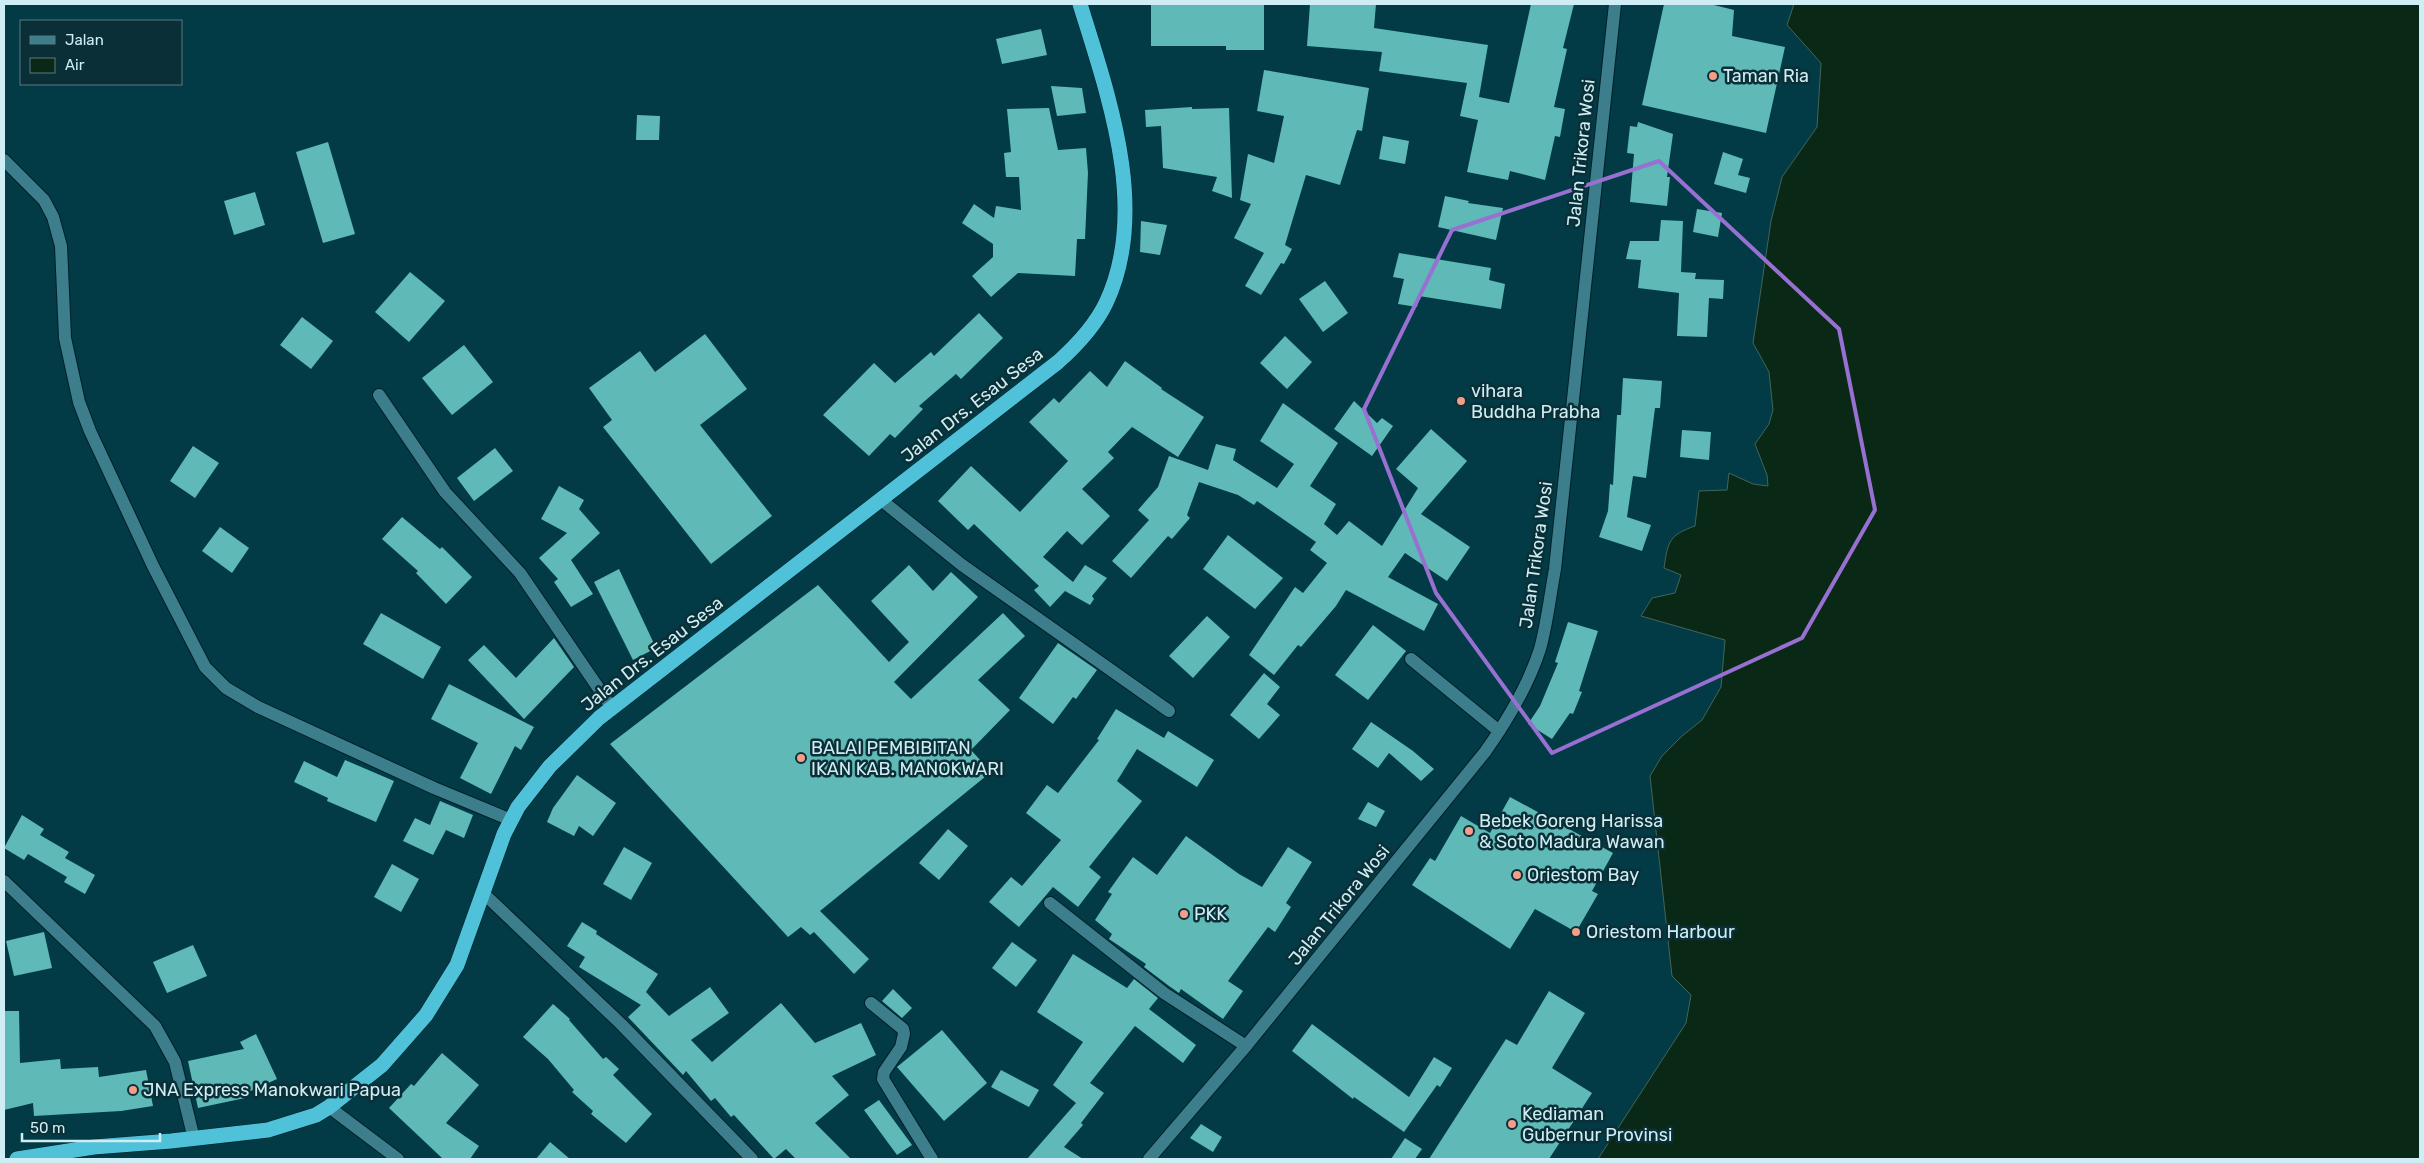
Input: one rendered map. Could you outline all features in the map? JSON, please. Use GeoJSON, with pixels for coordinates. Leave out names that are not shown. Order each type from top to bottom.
{"type":"FeatureCollection","features":[{"type":"Feature","properties":{"kind":"highway","name":"Jalan Drs. Esau Sesa"},"geometry":{"type":"LineString","coordinates":[[18,1159],[94,1147],[194,1139],[280,1128],[316,1115],[329,1107],[382,1066],[426,1015],[457,965],[482,892],[511,820],[524,798],[550,766],[598,718],[1058,362],[1086,334],[1106,304],[1113,286],[1123,244],[1123,169],[1117,127],[1080,4]]}},
{"type":"Feature","properties":{"kind":"street","name":"Jalan Trikora Wosi"},"geometry":{"type":"LineString","coordinates":[[1149,1159],[1246,1046],[1432,819],[1499,731],[1512,709],[1539,650],[1555,569],[1615,4]]}},
{"type":"Feature","properties":{"kind":"street"},"geometry":{"type":"LineString","coordinates":[[4,160],[44,200],[53,217],[61,246],[65,338],[79,402],[90,431],[129,510],[153,566],[205,667],[226,688],[258,707],[434,788],[511,820]]}},
{"type":"Feature","properties":{"kind":"street"},"geometry":{"type":"LineString","coordinates":[[379,395],[445,492],[520,573],[612,708]]}},
{"type":"Feature","properties":{"kind":"street"},"geometry":{"type":"LineString","coordinates":[[880,499],[962,565],[1169,712]]}},
{"type":"Feature","properties":{"kind":"street"},"geometry":{"type":"LineString","coordinates":[[1412,659],[1499,731]]}},
{"type":"Feature","properties":{"kind":"street"},"geometry":{"type":"LineString","coordinates":[[4,881],[155,1026],[175,1062],[194,1139]]}},
{"type":"Feature","properties":{"kind":"street"},"geometry":{"type":"LineString","coordinates":[[482,892],[621,1024],[752,1159]]}},
{"type":"Feature","properties":{"kind":"street"},"geometry":{"type":"LineString","coordinates":[[1050,903],[1164,993],[1246,1046]]}},
{"type":"Feature","properties":{"kind":"street"},"geometry":{"type":"LineString","coordinates":[[871,1003],[903,1029],[904,1034],[901,1047],[884,1072],[883,1079],[932,1159]]}},
{"type":"Feature","properties":{"kind":"street"},"geometry":{"type":"LineString","coordinates":[[329,1107],[398,1159]]}},
{"type":"Feature","properties":{"kind":"highlighted area"},"geometry":{"type":"Polygon","coordinates":[[[1659,161],[1839,329],[1875,510],[1802,638],[1552,753],[1436,593],[1364,409],[1452,230],[1659,161]]]}},
{"type":"Feature","properties":{"kind":"water"},"geometry":{"type":"Polygon","coordinates":[[[1794,4],[2420,4],[2420,1159],[1598,1159],[1686,1023],[1691,995],[1672,976],[1650,776],[1662,756],[1702,720],[1721,687],[1725,640],[1641,616],[1652,598],[1675,593],[1681,575],[1664,568],[1667,551],[1671,540],[1675,536],[1695,526],[1699,491],[1727,490],[1729,473],[1753,484],[1768,486],[1767,475],[1755,444],[1769,424],[1773,410],[1769,372],[1753,343],[1771,221],[1782,177],[1817,127],[1821,63],[1787,25],[1794,4]]]}},
{"type":"Feature","properties":{"kind":"building"},"geometry":{"type":"Polygon","coordinates":[[[1151,4],[1264,4],[1264,50],[1226,50],[1226,46],[1151,46],[1151,4]]]}},
{"type":"Feature","properties":{"kind":"building"},"geometry":{"type":"Polygon","coordinates":[[[1310,4],[1376,4],[1374,28],[1488,45],[1479,97],[1509,103],[1531,4],[1574,4],[1563,48],[1567,49],[1554,107],[1565,109],[1560,137],[1555,136],[1545,180],[1510,171],[1508,180],[1467,172],[1478,120],[1460,116],[1467,83],[1379,71],[1382,52],[1307,46],[1310,4]]]}},
{"type":"Feature","properties":{"kind":"building","name":"Taman Ria"},"geometry":{"type":"Polygon","coordinates":[[[1664,4],[1710,4],[1734,10],[1732,36],[1785,47],[1766,133],[1642,105],[1664,4]]]}},
{"type":"Feature","properties":{"kind":"building"},"geometry":{"type":"Polygon","coordinates":[[[1041,29],[1047,55],[1002,64],[996,39],[1041,29]]]}},
{"type":"Feature","properties":{"kind":"building"},"geometry":{"type":"Polygon","coordinates":[[[1264,70],[1369,88],[1362,131],[1357,130],[1340,185],[1306,175],[1285,245],[1292,249],[1284,264],[1281,263],[1261,295],[1245,286],[1264,253],[1234,238],[1251,204],[1240,200],[1248,154],[1274,163],[1284,116],[1257,111],[1264,70]]]}},
{"type":"Feature","properties":{"kind":"building"},"geometry":{"type":"Polygon","coordinates":[[[1051,86],[1082,88],[1086,113],[1057,116],[1051,86]]]}},
{"type":"Feature","properties":{"kind":"building"},"geometry":{"type":"Polygon","coordinates":[[[1192,107],[1192,109],[1229,108],[1232,198],[1212,191],[1217,177],[1163,168],[1161,126],[1146,127],[1145,110],[1192,107]]]}},
{"type":"Feature","properties":{"kind":"building"},"geometry":{"type":"Polygon","coordinates":[[[1049,108],[1058,150],[1086,148],[1088,173],[1085,239],[1077,239],[1075,276],[1018,273],[991,297],[972,276],[993,257],[993,244],[962,223],[974,204],[994,218],[996,206],[1021,210],[1019,177],[1006,177],[1004,153],[1011,152],[1007,109],[1049,108]]]}},
{"type":"Feature","properties":{"kind":"building"},"geometry":{"type":"Polygon","coordinates":[[[637,115],[660,116],[659,140],[636,140],[637,115]]]}},
{"type":"Feature","properties":{"kind":"building"},"geometry":{"type":"Polygon","coordinates":[[[1638,122],[1673,134],[1667,177],[1670,177],[1667,206],[1630,202],[1634,154],[1627,153],[1630,126],[1637,127],[1638,122]]]}},
{"type":"Feature","properties":{"kind":"building"},"geometry":{"type":"Polygon","coordinates":[[[1383,136],[1409,141],[1405,164],[1379,159],[1383,136]]]}},
{"type":"Feature","properties":{"kind":"building"},"geometry":{"type":"Polygon","coordinates":[[[328,142],[355,234],[323,243],[296,152],[328,142]]]}},
{"type":"Feature","properties":{"kind":"building"},"geometry":{"type":"Polygon","coordinates":[[[1723,152],[1743,159],[1738,175],[1750,178],[1746,193],[1714,184],[1723,152]]]}},
{"type":"Feature","properties":{"kind":"building"},"geometry":{"type":"Polygon","coordinates":[[[255,192],[265,225],[234,235],[224,201],[255,192]]]}},
{"type":"Feature","properties":{"kind":"building"},"geometry":{"type":"Polygon","coordinates":[[[1445,196],[1469,201],[1468,203],[1503,208],[1496,240],[1438,227],[1445,196]]]}},
{"type":"Feature","properties":{"kind":"building"},"geometry":{"type":"Polygon","coordinates":[[[1697,209],[1722,213],[1718,237],[1693,232],[1697,209]]]}},
{"type":"Feature","properties":{"kind":"building"},"geometry":{"type":"Polygon","coordinates":[[[1661,220],[1683,221],[1681,272],[1696,273],[1695,279],[1724,280],[1723,299],[1709,298],[1707,337],[1677,336],[1679,293],[1638,288],[1641,260],[1626,259],[1630,241],[1659,241],[1661,220]]]}},
{"type":"Feature","properties":{"kind":"building"},"geometry":{"type":"Polygon","coordinates":[[[1141,221],[1167,225],[1160,255],[1140,252],[1141,221]]]}},
{"type":"Feature","properties":{"kind":"building"},"geometry":{"type":"Polygon","coordinates":[[[1399,253],[1491,268],[1489,280],[1505,284],[1501,309],[1419,296],[1417,307],[1398,304],[1404,279],[1393,277],[1399,253]]]}},
{"type":"Feature","properties":{"kind":"building"},"geometry":{"type":"Polygon","coordinates":[[[410,272],[445,301],[409,342],[375,312],[410,272]]]}},
{"type":"Feature","properties":{"kind":"building"},"geometry":{"type":"Polygon","coordinates":[[[1325,281],[1348,313],[1323,332],[1299,299],[1325,281]]]}},
{"type":"Feature","properties":{"kind":"building"},"geometry":{"type":"Polygon","coordinates":[[[979,313],[1003,338],[961,379],[956,374],[919,406],[923,409],[895,438],[890,434],[869,456],[823,415],[874,363],[895,383],[931,352],[934,356],[979,313]]]}},
{"type":"Feature","properties":{"kind":"building"},"geometry":{"type":"Polygon","coordinates":[[[302,317],[333,341],[311,369],[280,345],[302,317]]]}},
{"type":"Feature","properties":{"kind":"building"},"geometry":{"type":"Polygon","coordinates":[[[705,334],[747,389],[700,425],[772,516],[711,564],[603,427],[612,420],[589,388],[640,351],[655,372],[705,334]]]}},
{"type":"Feature","properties":{"kind":"building"},"geometry":{"type":"Polygon","coordinates":[[[1285,336],[1312,362],[1287,389],[1260,363],[1285,336]]]}},
{"type":"Feature","properties":{"kind":"building"},"geometry":{"type":"Polygon","coordinates":[[[464,345],[493,382],[452,415],[422,378],[464,345]]]}},
{"type":"Feature","properties":{"kind":"building"},"geometry":{"type":"Polygon","coordinates":[[[1125,361],[1161,389],[1204,417],[1178,457],[1132,427],[1108,452],[1114,458],[1082,489],[1110,516],[1082,545],[1067,531],[1043,557],[1073,582],[1085,565],[1107,578],[1092,596],[1094,599],[1090,605],[1065,591],[1050,607],[1034,590],[1039,586],[974,524],[968,530],[938,501],[971,466],[1020,512],[1068,461],[1029,422],[1054,398],[1059,403],[1090,371],[1107,387],[1125,361]]]}},
{"type":"Feature","properties":{"kind":"building"},"geometry":{"type":"Polygon","coordinates":[[[1623,378],[1662,381],[1660,408],[1655,408],[1646,478],[1633,476],[1627,517],[1651,525],[1642,551],[1599,537],[1608,511],[1610,484],[1613,485],[1617,415],[1621,415],[1623,378]]]}},
{"type":"Feature","properties":{"kind":"building"},"geometry":{"type":"Polygon","coordinates":[[[1354,401],[1377,423],[1382,418],[1393,426],[1372,456],[1334,429],[1354,401]]]}},
{"type":"Feature","properties":{"kind":"building"},"geometry":{"type":"Polygon","coordinates":[[[1283,403],[1338,443],[1310,486],[1336,504],[1324,524],[1337,535],[1349,521],[1382,546],[1418,488],[1396,469],[1431,429],[1467,461],[1421,514],[1470,547],[1447,581],[1405,553],[1388,577],[1438,604],[1424,631],[1346,590],[1336,606],[1301,647],[1298,645],[1274,675],[1249,655],[1295,587],[1303,593],[1327,563],[1310,550],[1316,542],[1257,501],[1254,505],[1238,495],[1199,482],[1187,515],[1190,518],[1172,539],[1168,536],[1131,578],[1112,561],[1149,520],[1138,510],[1158,487],[1169,456],[1208,470],[1216,444],[1236,449],[1233,460],[1277,488],[1294,464],[1260,441],[1283,403]]]}},
{"type":"Feature","properties":{"kind":"building"},"geometry":{"type":"Polygon","coordinates":[[[1682,430],[1711,432],[1709,460],[1680,457],[1682,430]]]}},
{"type":"Feature","properties":{"kind":"building"},"geometry":{"type":"Polygon","coordinates":[[[193,446],[219,463],[195,498],[170,481],[193,446]]]}},
{"type":"Feature","properties":{"kind":"building"},"geometry":{"type":"Polygon","coordinates":[[[495,448],[513,471],[474,501],[457,478],[495,448]]]}},
{"type":"Feature","properties":{"kind":"building"},"geometry":{"type":"Polygon","coordinates":[[[559,486],[584,500],[579,509],[600,533],[571,560],[593,594],[571,607],[554,582],[558,579],[539,558],[567,533],[541,519],[559,486]]]}},
{"type":"Feature","properties":{"kind":"building"},"geometry":{"type":"Polygon","coordinates":[[[402,517],[440,549],[442,547],[472,577],[446,604],[416,573],[418,571],[382,539],[402,517]]]}},
{"type":"Feature","properties":{"kind":"building"},"geometry":{"type":"Polygon","coordinates":[[[220,527],[249,548],[232,573],[202,551],[220,527]]]}},
{"type":"Feature","properties":{"kind":"building"},"geometry":{"type":"Polygon","coordinates":[[[1228,535],[1283,578],[1255,609],[1203,569],[1228,535]]]}},
{"type":"Feature","properties":{"kind":"building","name":"BALAI PEMBIBITAN IKAN KAB. MANOKWARI"},"geometry":{"type":"Polygon","coordinates":[[[909,565],[933,591],[951,572],[978,597],[894,682],[911,699],[1003,613],[1025,636],[978,680],[1010,710],[971,750],[991,772],[820,911],[869,959],[854,974],[814,932],[810,935],[801,927],[788,937],[610,744],[818,585],[889,662],[909,642],[871,601],[909,565]]]}},
{"type":"Feature","properties":{"kind":"building"},"geometry":{"type":"Polygon","coordinates":[[[619,569],[656,648],[633,660],[594,582],[619,569]]]}},
{"type":"Feature","properties":{"kind":"building"},"geometry":{"type":"Polygon","coordinates":[[[381,613],[441,647],[423,679],[363,644],[381,613]]]}},
{"type":"Feature","properties":{"kind":"building"},"geometry":{"type":"Polygon","coordinates":[[[1207,616],[1230,637],[1193,678],[1169,656],[1207,616]]]}},
{"type":"Feature","properties":{"kind":"building"},"geometry":{"type":"Polygon","coordinates":[[[1568,622],[1598,631],[1579,691],[1582,692],[1573,714],[1570,713],[1552,739],[1528,724],[1540,706],[1558,663],[1555,662],[1568,622]]]}},
{"type":"Feature","properties":{"kind":"building"},"geometry":{"type":"Polygon","coordinates":[[[1373,625],[1406,651],[1368,700],[1335,675],[1373,625]]]}},
{"type":"Feature","properties":{"kind":"building"},"geometry":{"type":"Polygon","coordinates":[[[554,638],[574,667],[524,719],[468,660],[484,645],[516,678],[554,638]]]}},
{"type":"Feature","properties":{"kind":"building"},"geometry":{"type":"Polygon","coordinates":[[[1058,643],[1097,670],[1076,699],[1073,697],[1053,724],[1019,698],[1058,643]]]}},
{"type":"Feature","properties":{"kind":"building"},"geometry":{"type":"Polygon","coordinates":[[[1264,673],[1280,687],[1267,704],[1280,715],[1259,739],[1230,715],[1264,673]]]}},
{"type":"Feature","properties":{"kind":"building"},"geometry":{"type":"Polygon","coordinates":[[[449,684],[534,727],[521,750],[515,746],[491,794],[460,778],[478,743],[431,719],[449,684]]]}},
{"type":"Feature","properties":{"kind":"building"},"geometry":{"type":"Polygon","coordinates":[[[1116,709],[1164,738],[1168,731],[1214,760],[1197,787],[1137,749],[1117,781],[1142,801],[1089,867],[1101,877],[1078,907],[1053,887],[1019,927],[989,902],[1011,877],[1022,886],[1061,840],[1026,813],[1047,785],[1058,793],[1099,740],[1097,739],[1116,709]]]}},
{"type":"Feature","properties":{"kind":"building"},"geometry":{"type":"Polygon","coordinates":[[[1371,722],[1413,751],[1434,769],[1421,781],[1389,753],[1378,768],[1352,749],[1371,722]]]}},
{"type":"Feature","properties":{"kind":"building"},"geometry":{"type":"Polygon","coordinates":[[[345,760],[394,781],[376,822],[327,801],[328,798],[294,782],[304,761],[337,777],[345,760]]]}},
{"type":"Feature","properties":{"kind":"building"},"geometry":{"type":"Polygon","coordinates":[[[577,775],[616,803],[593,836],[579,826],[574,836],[547,822],[553,808],[577,775]]]}},
{"type":"Feature","properties":{"kind":"building"},"geometry":{"type":"Polygon","coordinates":[[[1510,797],[1613,853],[1592,891],[1598,894],[1576,932],[1535,909],[1510,949],[1412,885],[1430,858],[1435,861],[1461,816],[1490,833],[1510,797]]]}},
{"type":"Feature","properties":{"kind":"building"},"geometry":{"type":"Polygon","coordinates":[[[440,801],[473,815],[464,838],[446,830],[433,855],[403,841],[415,818],[430,825],[440,801]]]}},
{"type":"Feature","properties":{"kind":"building"},"geometry":{"type":"Polygon","coordinates":[[[1368,802],[1385,811],[1376,827],[1358,819],[1368,802]]]}},
{"type":"Feature","properties":{"kind":"building"},"geometry":{"type":"Polygon","coordinates":[[[22,815],[44,829],[40,835],[69,852],[65,858],[95,875],[85,894],[64,882],[67,877],[28,854],[24,860],[4,848],[22,815]]]}},
{"type":"Feature","properties":{"kind":"building"},"geometry":{"type":"Polygon","coordinates":[[[948,829],[968,846],[939,880],[919,863],[948,829]]]}},
{"type":"Feature","properties":{"kind":"building"},"geometry":{"type":"Polygon","coordinates":[[[1186,836],[1239,874],[1262,887],[1288,847],[1312,862],[1286,903],[1291,907],[1275,932],[1268,927],[1228,981],[1243,991],[1223,1019],[1181,989],[1179,993],[1144,967],[1146,964],[1109,939],[1112,934],[1095,920],[1112,894],[1108,892],[1133,857],[1157,875],[1186,836]]]}},
{"type":"Feature","properties":{"kind":"building"},"geometry":{"type":"Polygon","coordinates":[[[624,847],[652,863],[631,900],[603,884],[624,847]]]}},
{"type":"Feature","properties":{"kind":"building"},"geometry":{"type":"Polygon","coordinates":[[[392,864],[419,879],[401,912],[374,897],[392,864]]]}},
{"type":"Feature","properties":{"kind":"building"},"geometry":{"type":"Polygon","coordinates":[[[582,922],[597,931],[596,934],[658,974],[646,992],[669,1016],[710,987],[729,1013],[691,1040],[712,1062],[781,1003],[815,1043],[861,1023],[876,1055],[832,1076],[849,1095],[815,1123],[851,1159],[796,1159],[786,1149],[774,1159],[734,1115],[731,1117],[715,1098],[711,1101],[686,1071],[683,1075],[628,1017],[641,1005],[579,967],[585,957],[567,946],[582,922]]]}},
{"type":"Feature","properties":{"kind":"building"},"geometry":{"type":"Polygon","coordinates":[[[44,932],[52,968],[14,976],[6,941],[44,932]]]}},
{"type":"Feature","properties":{"kind":"building"},"geometry":{"type":"Polygon","coordinates":[[[1012,942],[1037,960],[1016,987],[992,968],[1012,942]]]}},
{"type":"Feature","properties":{"kind":"building"},"geometry":{"type":"Polygon","coordinates":[[[193,945],[207,976],[167,993],[153,962],[193,945]]]}},
{"type":"Feature","properties":{"kind":"building"},"geometry":{"type":"Polygon","coordinates":[[[1073,954],[1127,988],[1134,979],[1158,998],[1149,1009],[1196,1045],[1183,1063],[1135,1026],[1090,1083],[1104,1093],[1081,1123],[1083,1125],[1064,1147],[1083,1159],[1027,1159],[1076,1103],[1053,1085],[1083,1042],[1037,1012],[1073,954]]]}},
{"type":"Feature","properties":{"kind":"building"},"geometry":{"type":"Polygon","coordinates":[[[893,989],[912,1008],[902,1018],[882,1001],[893,989]]]}},
{"type":"Feature","properties":{"kind":"building","name":"Kediaman Gubernur Provinsi"},"geometry":{"type":"Polygon","coordinates":[[[1549,991],[1585,1013],[1552,1068],[1592,1093],[1549,1159],[1429,1159],[1506,1039],[1517,1045],[1549,991]]]}},
{"type":"Feature","properties":{"kind":"building"},"geometry":{"type":"Polygon","coordinates":[[[553,1004],[570,1019],[603,1059],[606,1057],[619,1069],[613,1075],[652,1114],[626,1143],[591,1114],[593,1111],[572,1092],[574,1090],[548,1059],[523,1037],[553,1004]]]}},
{"type":"Feature","properties":{"kind":"building"},"geometry":{"type":"Polygon","coordinates":[[[4,1011],[19,1011],[20,1063],[60,1059],[61,1069],[98,1067],[99,1077],[146,1070],[153,1106],[121,1111],[34,1116],[33,1103],[4,1110],[4,1011]]]}},
{"type":"Feature","properties":{"kind":"building"},"geometry":{"type":"Polygon","coordinates":[[[1312,1024],[1409,1097],[1434,1057],[1452,1068],[1440,1087],[1437,1085],[1404,1132],[1354,1097],[1353,1099],[1292,1051],[1312,1024]]]}},
{"type":"Feature","properties":{"kind":"building"},"geometry":{"type":"Polygon","coordinates":[[[942,1030],[987,1083],[944,1121],[897,1067],[942,1030]]]}},
{"type":"Feature","properties":{"kind":"building"},"geometry":{"type":"Polygon","coordinates":[[[256,1034],[277,1079],[244,1094],[245,1098],[198,1108],[188,1061],[244,1049],[240,1042],[256,1034]]]}},
{"type":"Feature","properties":{"kind":"building"},"geometry":{"type":"Polygon","coordinates":[[[442,1053],[479,1085],[446,1123],[479,1146],[470,1159],[443,1159],[389,1108],[411,1084],[414,1086],[442,1053]]]}},
{"type":"Feature","properties":{"kind":"building"},"geometry":{"type":"Polygon","coordinates":[[[1001,1070],[1039,1090],[1029,1107],[991,1087],[1001,1070]]]}},
{"type":"Feature","properties":{"kind":"building"},"geometry":{"type":"Polygon","coordinates":[[[879,1100],[912,1145],[897,1155],[864,1110],[879,1100]]]}},
{"type":"Feature","properties":{"kind":"building"},"geometry":{"type":"Polygon","coordinates":[[[1201,1124],[1222,1137],[1213,1152],[1190,1138],[1201,1124]]]}},
{"type":"Feature","properties":{"kind":"building"},"geometry":{"type":"Polygon","coordinates":[[[1405,1138],[1422,1149],[1415,1159],[1391,1159],[1405,1138]]]}},
{"type":"Feature","properties":{"kind":"building"},"geometry":{"type":"Polygon","coordinates":[[[550,1142],[570,1159],[536,1159],[550,1142]]]}},
{"type":"Feature","properties":{"kind":"place","name":"Taman Ria"},"geometry":{"type":"Point","coordinates":[1713,76]}},
{"type":"Feature","properties":{"kind":"place","name":"vihara Buddha Prabha"},"geometry":{"type":"Point","coordinates":[1461,401]}},
{"type":"Feature","properties":{"kind":"place","name":"BALAI PEMBIBITAN IKAN KAB. MANOKWARI"},"geometry":{"type":"Point","coordinates":[801,758]}},
{"type":"Feature","properties":{"kind":"place","name":"Bebek Goreng Harissa & Soto Madura Wawan"},"geometry":{"type":"Point","coordinates":[1469,831]}},
{"type":"Feature","properties":{"kind":"place","name":"Oriestom Bay"},"geometry":{"type":"Point","coordinates":[1517,875]}},
{"type":"Feature","properties":{"kind":"place","name":"PKK"},"geometry":{"type":"Point","coordinates":[1184,914]}},
{"type":"Feature","properties":{"kind":"place","name":"Oriestom Harbour"},"geometry":{"type":"Point","coordinates":[1576,932]}},
{"type":"Feature","properties":{"kind":"place","name":"JNA Express Manokwari Papua"},"geometry":{"type":"Point","coordinates":[133,1090]}},
{"type":"Feature","properties":{"kind":"place","name":"Kediaman Gubernur Provinsi"},"geometry":{"type":"Point","coordinates":[1512,1124]}}]}
